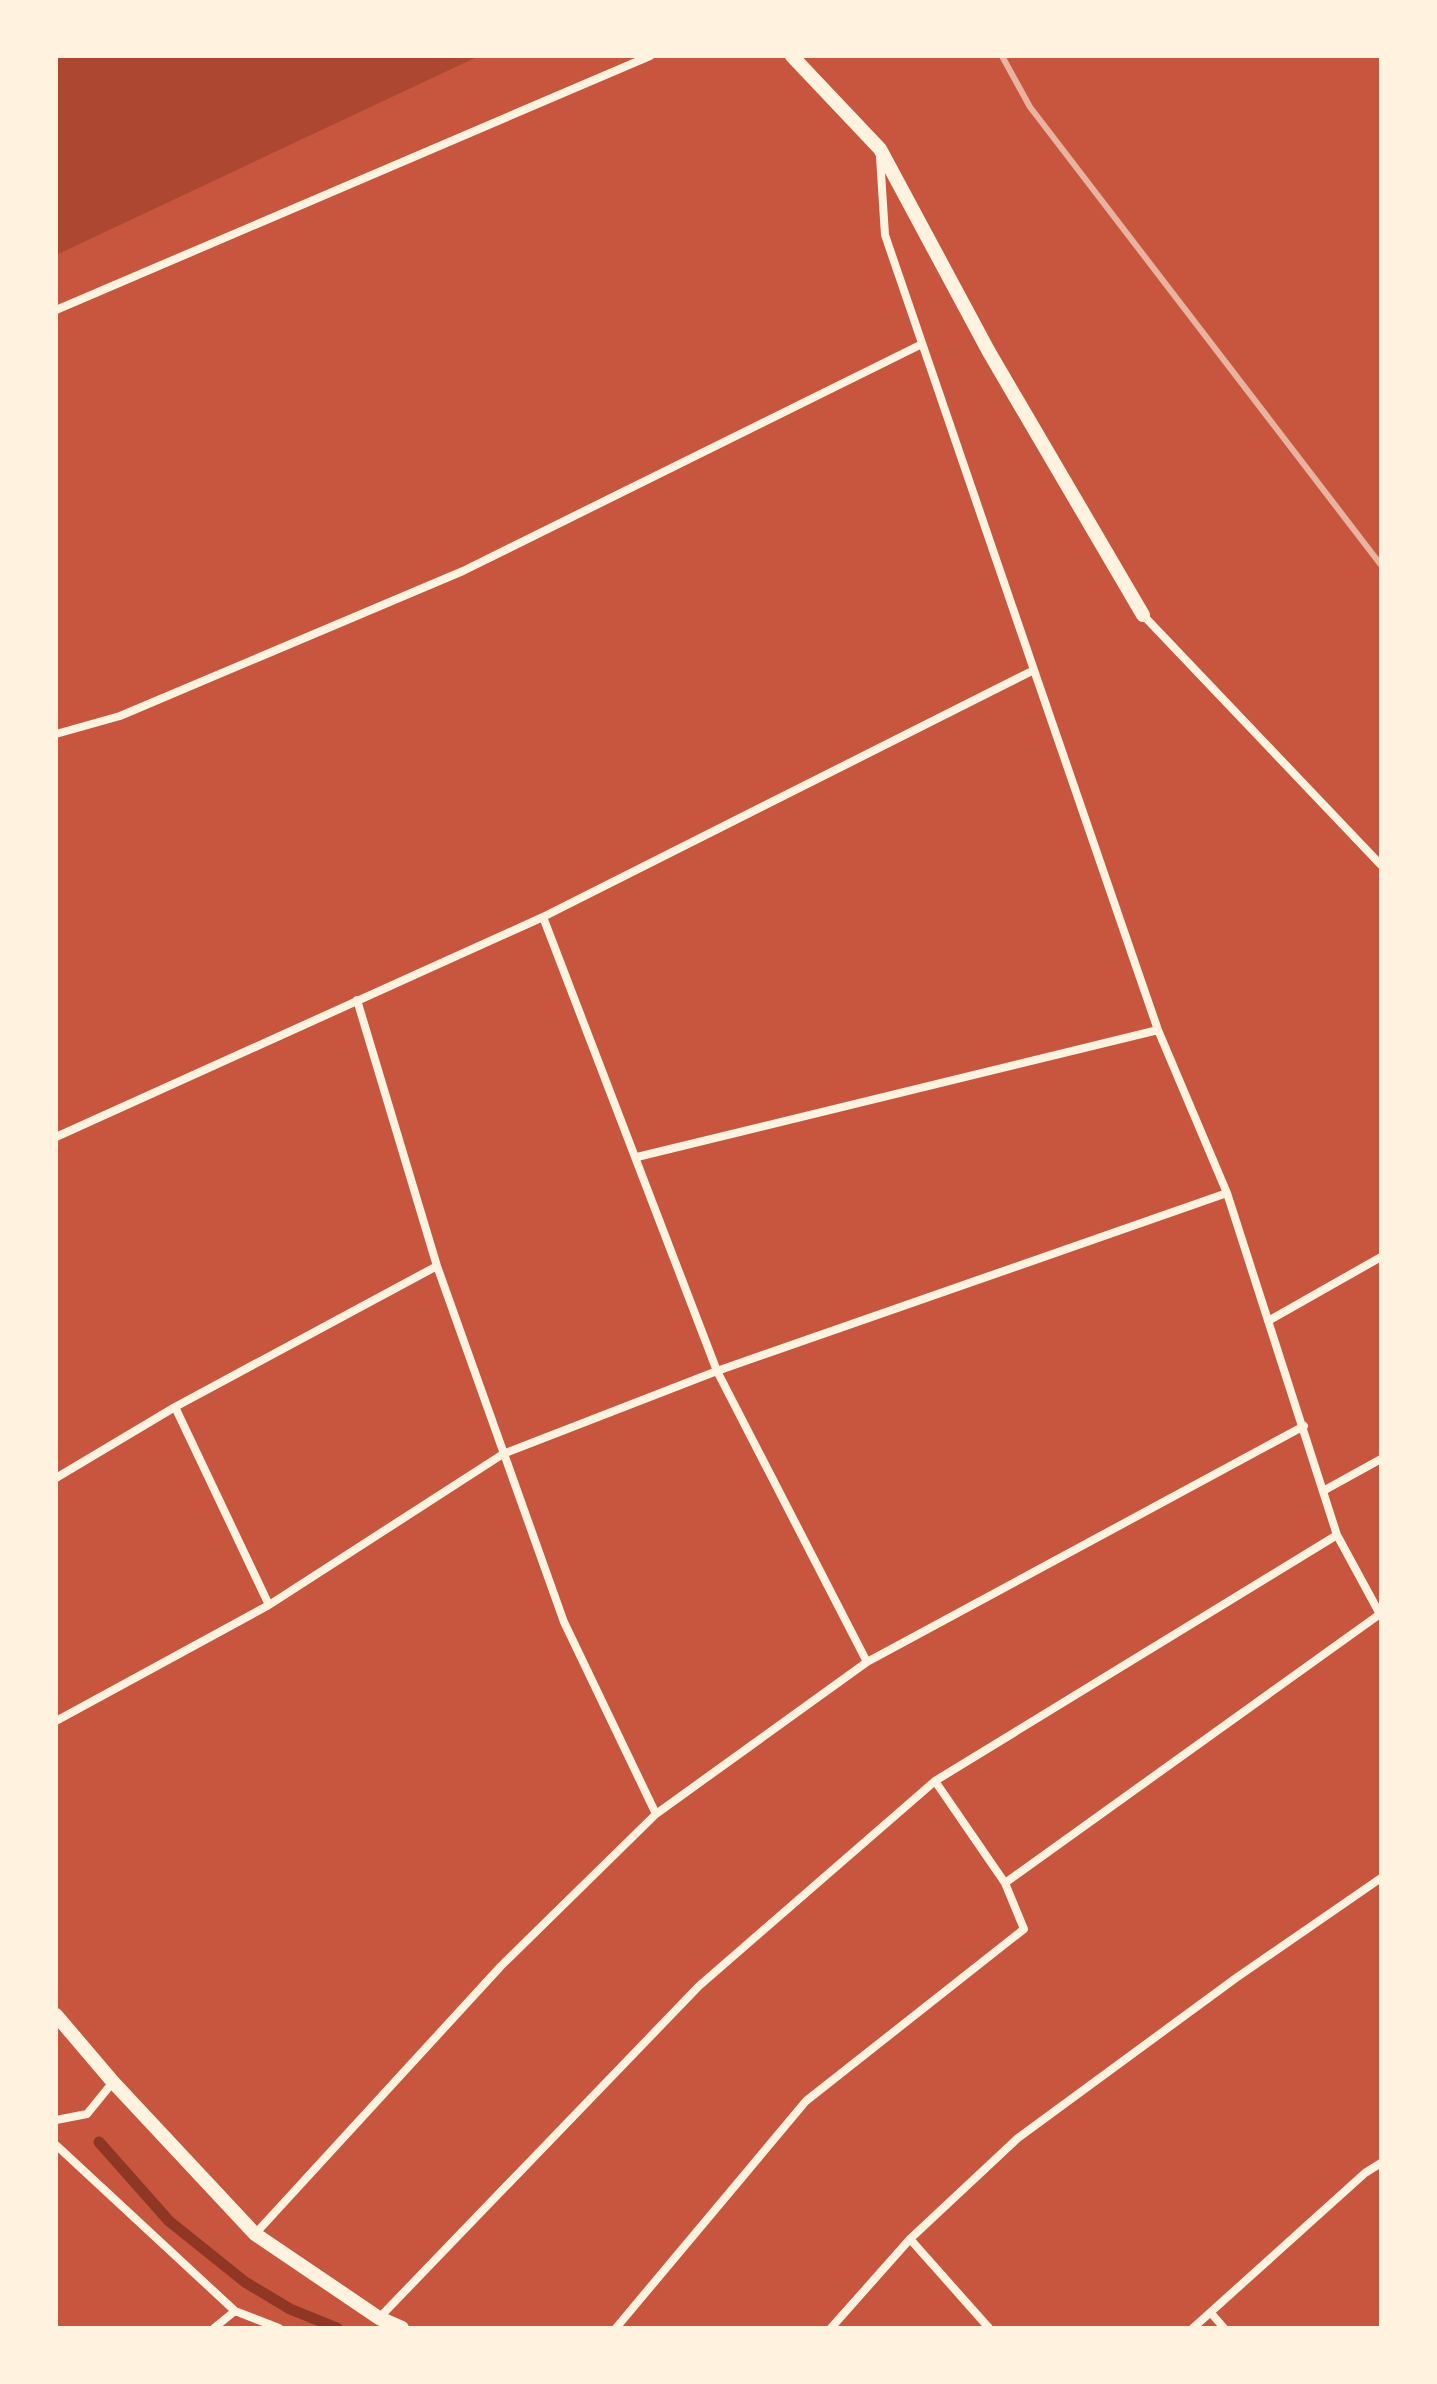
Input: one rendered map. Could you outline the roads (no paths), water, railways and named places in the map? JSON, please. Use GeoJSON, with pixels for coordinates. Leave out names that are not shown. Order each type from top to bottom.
{"type":"FeatureCollection","features":[{"type":"Feature","properties":{"kind":"street"},"geometry":{"type":"LineString","coordinates":[[56,310],[650,56]]}},
{"type":"Feature","properties":{"kind":"street"},"geometry":{"type":"LineString","coordinates":[[792,56],[880,149],[989,352],[1143,615],[1381,865]]}},
{"type":"Feature","properties":{"kind":"street"},"geometry":{"type":"LineString","coordinates":[[880,149],[885,235],[922,344],[1158,1030],[1227,1193],[1337,1535],[1381,1615],[1005,1883]]}},
{"type":"Feature","properties":{"kind":"street"},"geometry":{"type":"LineString","coordinates":[[56,734],[120,716],[463,571],[922,344]]}},
{"type":"Feature","properties":{"kind":"street"},"geometry":{"type":"LineString","coordinates":[[56,1137],[543,917],[1034,670]]}},
{"type":"Feature","properties":{"kind":"street"},"geometry":{"type":"LineString","coordinates":[[543,917],[717,1371],[867,1662]]}},
{"type":"Feature","properties":{"kind":"street"},"geometry":{"type":"LineString","coordinates":[[357,1000],[437,1266],[564,1622],[656,1814]]}},
{"type":"Feature","properties":{"kind":"street"},"geometry":{"type":"LineString","coordinates":[[637,1157],[1158,1030]]}},
{"type":"Feature","properties":{"kind":"street"},"geometry":{"type":"LineString","coordinates":[[56,1721],[269,1605],[503,1454],[717,1371],[1227,1193]]}},
{"type":"Feature","properties":{"kind":"street"},"geometry":{"type":"LineString","coordinates":[[1268,1321],[1381,1257]]}},
{"type":"Feature","properties":{"kind":"street"},"geometry":{"type":"LineString","coordinates":[[56,1478],[175,1407],[437,1266]]}},
{"type":"Feature","properties":{"kind":"street"},"geometry":{"type":"LineString","coordinates":[[175,1407],[269,1605]]}},
{"type":"Feature","properties":{"kind":"street"},"geometry":{"type":"LineString","coordinates":[[255,2234],[501,1966],[656,1814],[867,1662],[1304,1426]]}},
{"type":"Feature","properties":{"kind":"street"},"geometry":{"type":"LineString","coordinates":[[1323,1491],[1381,1459]]}},
{"type":"Feature","properties":{"kind":"street"},"geometry":{"type":"LineString","coordinates":[[379,2318],[699,1986],[935,1781],[1337,1535]]}},
{"type":"Feature","properties":{"kind":"street"},"geometry":{"type":"LineString","coordinates":[[616,2328],[806,2101],[1024,1929],[1005,1883],[935,1781]]}},
{"type":"Feature","properties":{"kind":"street"},"geometry":{"type":"LineString","coordinates":[[831,2328],[910,2239],[1018,2138],[1236,1978],[1381,1878]]}},
{"type":"Feature","properties":{"kind":"street"},"geometry":{"type":"LineString","coordinates":[[56,2015],[113,2082],[255,2234],[379,2318],[402,2328]]}},
{"type":"Feature","properties":{"kind":"street"},"geometry":{"type":"LineString","coordinates":[[56,2120],[87,2114],[113,2082]]}},
{"type":"Feature","properties":{"kind":"street"},"geometry":{"type":"LineString","coordinates":[[56,2145],[235,2311],[279,2328]]}},
{"type":"Feature","properties":{"kind":"street"},"geometry":{"type":"LineString","coordinates":[[1193,2328],[1365,2173],[1381,2163]]}},
{"type":"Feature","properties":{"kind":"street"},"geometry":{"type":"LineString","coordinates":[[910,2239],[989,2328]]}},
{"type":"Feature","properties":{"kind":"street"},"geometry":{"type":"LineString","coordinates":[[214,2328],[235,2311]]}},
{"type":"Feature","properties":{"kind":"street"},"geometry":{"type":"LineString","coordinates":[[1211,2313],[1224,2328]]}},
{"type":"Feature","properties":{"kind":"waterway"},"geometry":{"type":"LineString","coordinates":[[99,2142],[169,2221],[245,2282],[290,2309],[337,2328]]}},
{"type":"Feature","properties":{"kind":"railway"},"geometry":{"type":"LineString","coordinates":[[1002,56],[1030,107],[1381,565]]}}]}
